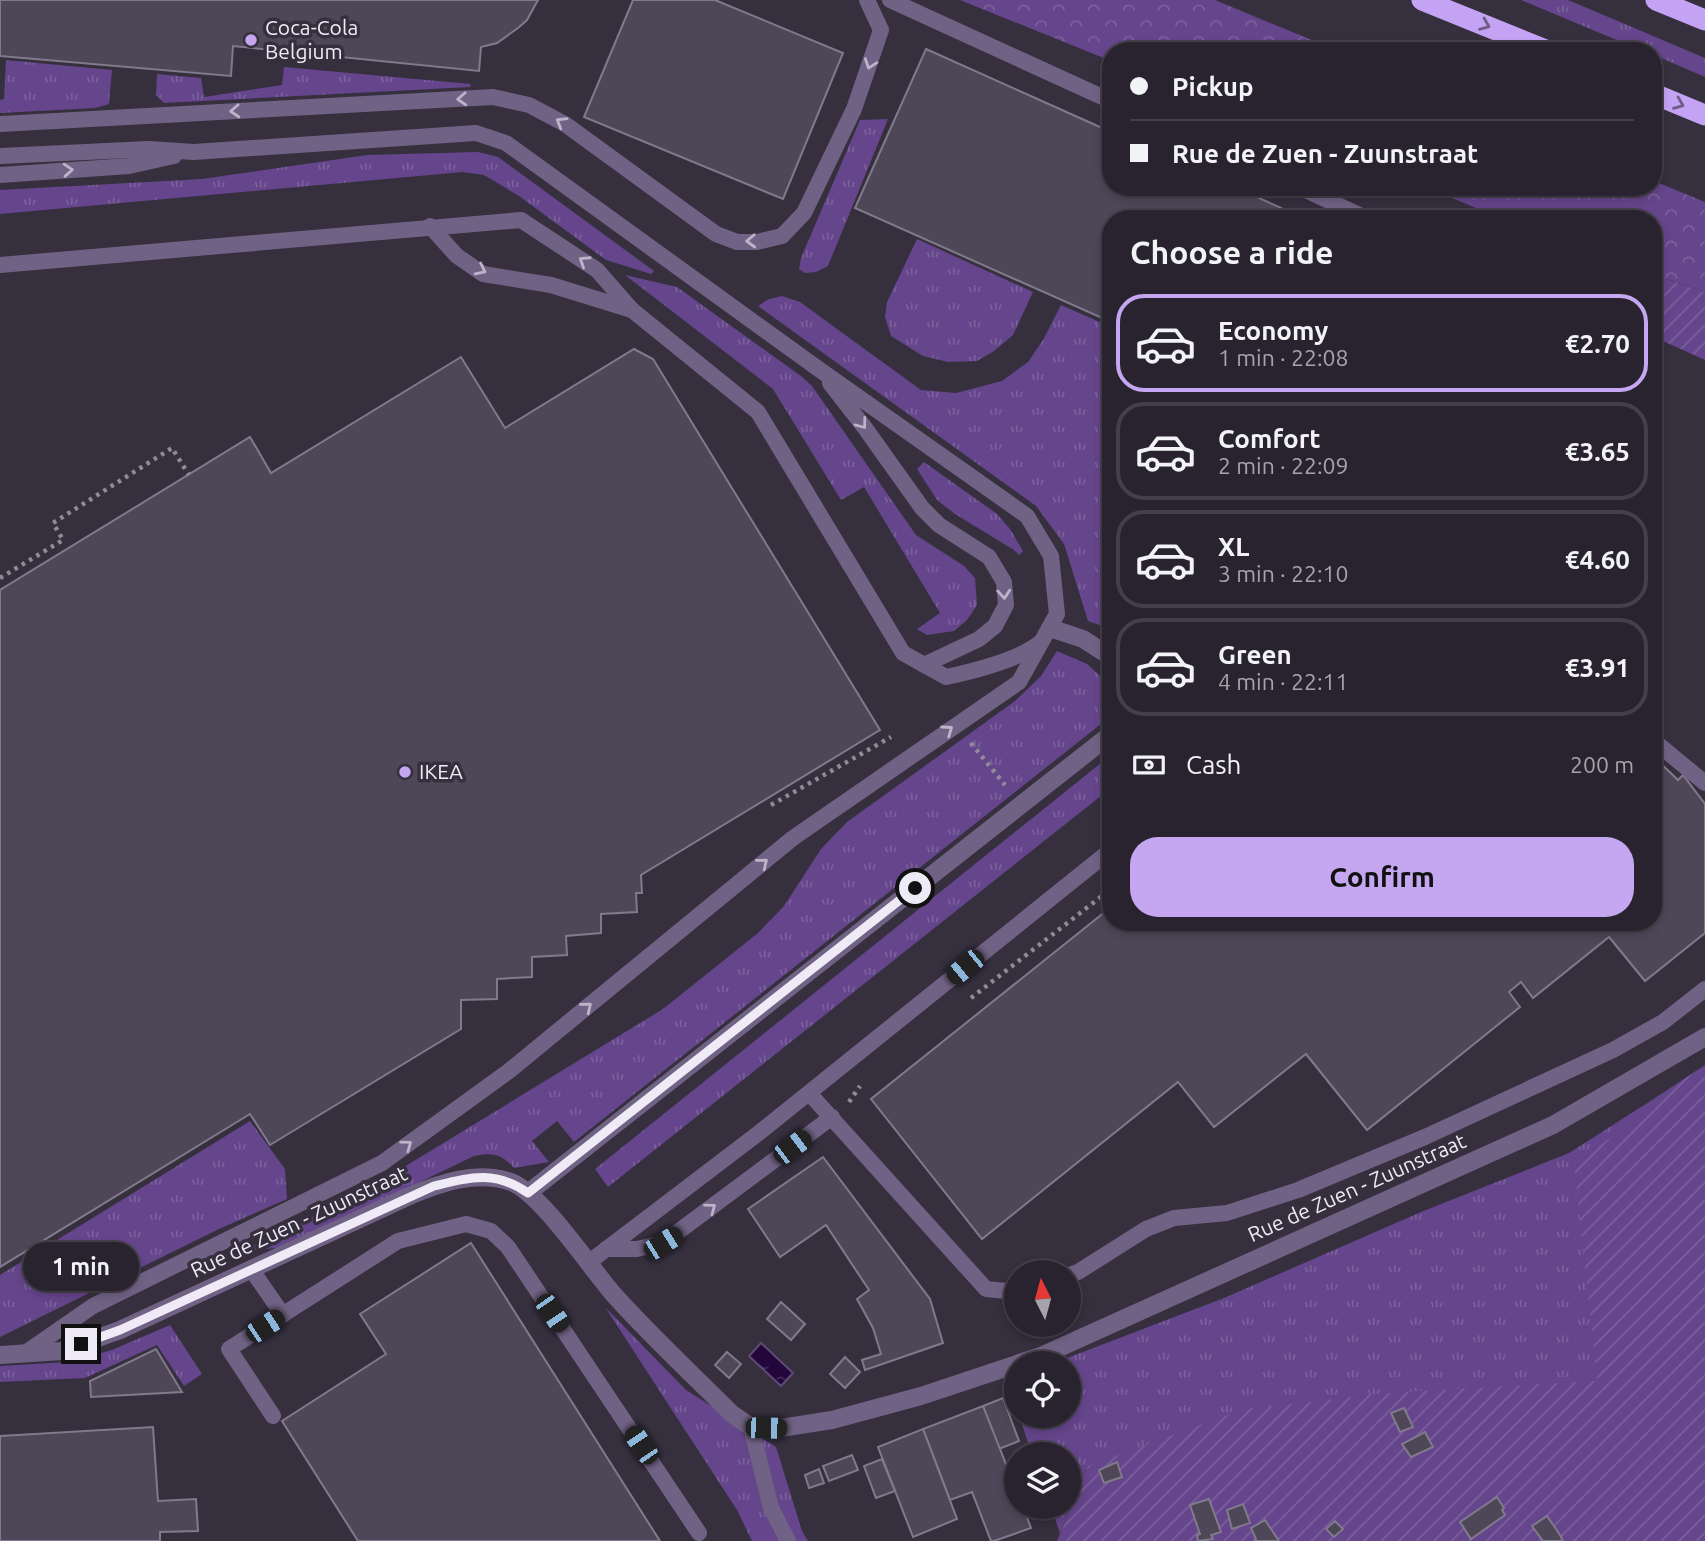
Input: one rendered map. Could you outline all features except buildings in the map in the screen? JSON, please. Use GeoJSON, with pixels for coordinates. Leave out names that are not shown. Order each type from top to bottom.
{"type":"FeatureCollection","features":[{"type":"Feature","properties":{"kind":"highway"},"geometry":{"type":"LineString","coordinates":[[1422,0],[1526,42]]}},
{"type":"Feature","properties":{"kind":"highway"},"geometry":{"type":"LineString","coordinates":[[1656,0],[1705,20]]}},
{"type":"Feature","properties":{"kind":"highway"},"geometry":{"type":"LineString","coordinates":[[1662,97],[1705,115]]}},
{"type":"Feature","properties":{"kind":"street"},"geometry":{"type":"LineString","coordinates":[[1047,634],[1083,639],[1102,651]]}},
{"type":"Feature","properties":{"kind":"street"},"geometry":{"type":"LineString","coordinates":[[528,1193],[1102,741]]}},
{"type":"Feature","properties":{"kind":"street","name":"Rue de Zuen - Zuunstraat"},"geometry":{"type":"LineString","coordinates":[[1052,1351],[1553,1125],[1705,1037]]}},
{"type":"Feature","properties":{"kind":"street","name":"Rue de Zuen - Zuunstraat"},"geometry":{"type":"LineString","coordinates":[[0,1354],[62,1351],[120,1330],[434,1186],[464,1179],[490,1177],[513,1183],[533,1197],[615,1296],[732,1414],[751,1427],[781,1428],[832,1420],[921,1396],[1004,1369]]}},
{"type":"Feature","properties":{"kind":"lane"},"geometry":{"type":"LineString","coordinates":[[0,124],[493,97],[529,105],[565,124],[716,234],[737,242],[757,242],[782,236],[804,213],[854,109],[881,30],[867,0]]}},
{"type":"Feature","properties":{"kind":"lane"},"geometry":{"type":"LineString","coordinates":[[890,0],[1102,97]]}},
{"type":"Feature","properties":{"kind":"lane"},"geometry":{"type":"LineString","coordinates":[[0,156],[149,149],[194,152],[475,133],[506,143],[1027,516],[1051,556],[1057,614],[1019,681],[793,838],[509,1071],[382,1163],[93,1306],[25,1353]]}},
{"type":"Feature","properties":{"kind":"lane"},"geometry":{"type":"LineString","coordinates":[[0,175],[129,166],[194,152]]}},
{"type":"Feature","properties":{"kind":"lane"},"geometry":{"type":"LineString","coordinates":[[1318,196],[1349,210]]}},
{"type":"Feature","properties":{"kind":"lane"},"geometry":{"type":"LineString","coordinates":[[0,265],[521,220],[597,270],[632,310],[758,412],[903,653],[946,677],[969,672],[1031,650],[1047,634]]}},
{"type":"Feature","properties":{"kind":"lane"},"geometry":{"type":"LineString","coordinates":[[430,226],[457,256],[483,274],[551,285],[632,310]]}},
{"type":"Feature","properties":{"kind":"lane"},"geometry":{"type":"LineString","coordinates":[[820,370],[922,508],[939,525],[989,557],[1004,582],[1006,605],[995,626],[979,639],[924,665]]}},
{"type":"Feature","properties":{"kind":"lane"},"geometry":{"type":"LineString","coordinates":[[1662,748],[1705,783]]}},
{"type":"Feature","properties":{"kind":"lane"},"geometry":{"type":"LineString","coordinates":[[588,1263],[809,1093],[1102,857]]}},
{"type":"Feature","properties":{"kind":"lane"},"geometry":{"type":"LineString","coordinates":[[1082,1269],[1146,1229],[1174,1218],[1227,1213],[1298,1190],[1424,1137],[1613,1050],[1662,1022],[1705,989]]}},
{"type":"Feature","properties":{"kind":"lane"},"geometry":{"type":"LineString","coordinates":[[809,1093],[986,1289],[1004,1291]]}},
{"type":"Feature","properties":{"kind":"lane"},"geometry":{"type":"LineString","coordinates":[[606,1249],[637,1249],[663,1243],[833,1119]]}},
{"type":"Feature","properties":{"kind":"lane"},"geometry":{"type":"LineString","coordinates":[[273,1416],[229,1349],[398,1241],[466,1224],[491,1231],[508,1247],[699,1533]]}},
{"type":"Feature","properties":{"kind":"lane"},"geometry":{"type":"LineString","coordinates":[[251,1269],[283,1315]]}},
{"type":"Feature","properties":{"kind":"lane"},"geometry":{"type":"LineString","coordinates":[[751,1427],[771,1507],[788,1541]]}},
{"type":"Feature","properties":{"kind":"path"},"geometry":{"type":"LineString","coordinates":[[0,578],[63,540],[53,523],[172,448],[189,475]]}},
{"type":"Feature","properties":{"kind":"path"},"geometry":{"type":"LineString","coordinates":[[970,999],[1102,896]]}},
{"type":"Feature","properties":{"kind":"path"},"geometry":{"type":"LineString","coordinates":[[833,1119],[862,1084]]}},
{"type":"Feature","properties":{"kind":"green space"},"geometry":{"type":"Polygon","coordinates":[[[960,0],[1215,0],[1316,42],[1102,42],[1102,57],[960,0]]]}},
{"type":"Feature","properties":{"kind":"green space"},"geometry":{"type":"Polygon","coordinates":[[[1521,0],[1568,0],[1580,5],[1705,58],[1705,77],[1662,58],[1662,42],[1621,42],[1521,0]]]}},
{"type":"Feature","properties":{"kind":"green space"},"geometry":{"type":"Polygon","coordinates":[[[6,60],[112,70],[109,104],[95,108],[0,113],[0,100],[4,99],[6,60]]]}},
{"type":"Feature","properties":{"kind":"green space"},"geometry":{"type":"Polygon","coordinates":[[[284,67],[471,84],[470,87],[164,103],[156,95],[157,74],[201,78],[204,97],[282,85],[284,67]]]}},
{"type":"Feature","properties":{"kind":"green space"},"geometry":{"type":"Polygon","coordinates":[[[888,119],[828,266],[816,272],[805,273],[799,269],[801,258],[860,120],[888,119]]]}},
{"type":"Feature","properties":{"kind":"green space"},"geometry":{"type":"Polygon","coordinates":[[[478,152],[498,157],[654,271],[651,274],[606,260],[519,196],[484,175],[463,172],[0,214],[0,190],[202,179],[367,155],[478,152]]]}},
{"type":"Feature","properties":{"kind":"green space"},"geometry":{"type":"Polygon","coordinates":[[[1662,184],[1705,202],[1705,292],[1662,278],[1662,210],[1481,210],[1447,196],[1662,196],[1662,184]]]}},
{"type":"Feature","properties":{"kind":"green space"},"geometry":{"type":"Polygon","coordinates":[[[917,239],[1033,292],[1013,335],[977,361],[948,362],[923,356],[891,336],[885,317],[887,302],[917,239]]]}},
{"type":"Feature","properties":{"kind":"green space"},"geometry":{"type":"Polygon","coordinates":[[[625,275],[677,287],[812,386],[916,535],[964,566],[975,578],[977,605],[967,620],[954,631],[927,635],[917,629],[940,613],[864,487],[841,500],[773,389],[625,275]]]}},
{"type":"Feature","properties":{"kind":"green space"},"geometry":{"type":"Polygon","coordinates":[[[1662,278],[1705,292],[1705,360],[1662,341],[1662,278]]]}},
{"type":"Feature","properties":{"kind":"green space"},"geometry":{"type":"Polygon","coordinates":[[[782,296],[800,302],[921,390],[956,393],[1002,381],[1028,362],[1061,305],[1102,323],[1102,626],[1088,621],[1064,544],[1036,506],[758,306],[769,299],[782,296]]]}},
{"type":"Feature","properties":{"kind":"green space"},"geometry":{"type":"Polygon","coordinates":[[[924,462],[997,514],[1023,551],[1019,555],[937,500],[917,469],[924,462]]]}},
{"type":"Feature","properties":{"kind":"green space"},"geometry":{"type":"Polygon","coordinates":[[[1057,651],[1087,664],[1102,678],[1102,723],[574,1142],[557,1121],[532,1141],[549,1162],[514,1168],[496,1155],[474,1156],[285,1247],[239,1252],[329,1209],[391,1175],[663,1009],[758,933],[784,906],[821,849],[847,822],[1015,701],[1041,676],[1057,651]]]}},
{"type":"Feature","properties":{"kind":"green space"},"geometry":{"type":"Polygon","coordinates":[[[1102,762],[1102,795],[608,1187],[595,1169],[1102,762]]]}},
{"type":"Feature","properties":{"kind":"green space"},"geometry":{"type":"Polygon","coordinates":[[[1705,1065],[1705,1541],[1057,1541],[1066,1519],[1081,1519],[1081,1483],[1088,1466],[1244,1409],[1398,1392],[1597,1381],[1574,1164],[1655,1106],[1652,1100],[1705,1065]]]}},
{"type":"Feature","properties":{"kind":"green space"},"geometry":{"type":"Polygon","coordinates":[[[1652,1100],[1693,1162],[1705,1372],[1088,1466],[1081,1483],[1081,1442],[1028,1442],[1023,1428],[1081,1428],[1081,1353],[1224,1298],[1421,1212],[1569,1153],[1652,1100]]]}},
{"type":"Feature","properties":{"kind":"green space"},"geometry":{"type":"Polygon","coordinates":[[[250,1121],[285,1169],[287,1199],[219,1229],[0,1337],[0,1275],[250,1121]]]}},
{"type":"Feature","properties":{"kind":"green space"},"geometry":{"type":"Polygon","coordinates":[[[605,1307],[686,1390],[776,1447],[802,1531],[808,1541],[752,1541],[737,1510],[605,1307]]]}},
{"type":"Feature","properties":{"kind":"green space"},"geometry":{"type":"Polygon","coordinates":[[[170,1325],[202,1374],[184,1386],[157,1345],[85,1378],[0,1382],[0,1366],[68,1362],[112,1350],[170,1325]]]}},
{"type":"Feature","properties":{"kind":"green space"},"geometry":{"type":"Polygon","coordinates":[[[1055,1519],[1066,1519],[1060,1533],[1055,1519]]]}},
{"type":"Feature","properties":{"kind":"water"},"geometry":{"type":"Polygon","coordinates":[[[761,1343],[793,1373],[781,1386],[749,1356],[761,1343]]]}},
{"type":"Feature","properties":{"kind":"place","name":"Coca-Cola Belgium"},"geometry":{"type":"Point","coordinates":[251,40]}},
{"type":"Feature","properties":{"kind":"place","name":"IKEA"},"geometry":{"type":"Point","coordinates":[405,772]}},
{"type":"Feature","properties":{"kind":"route"},"geometry":{"type":"LineString","coordinates":[[81,1344],[120,1330],[434,1186],[464,1179],[490,1177],[513,1183],[528,1193],[915,888]]}}]}
